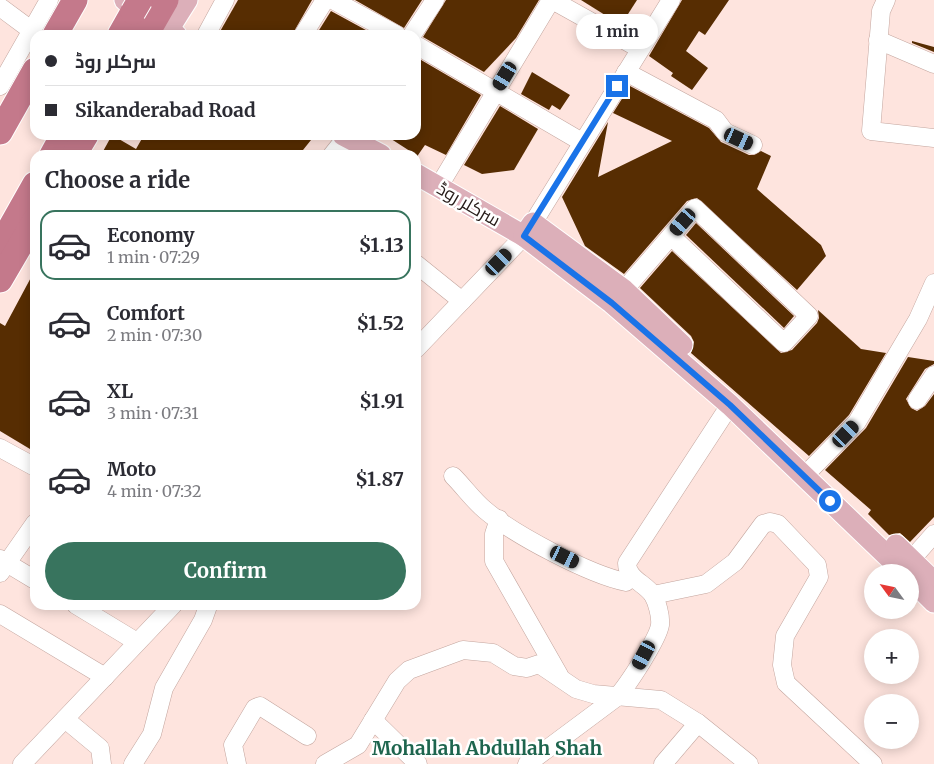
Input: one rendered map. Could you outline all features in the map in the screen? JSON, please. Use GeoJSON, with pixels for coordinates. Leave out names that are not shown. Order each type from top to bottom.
{"type":"FeatureCollection","features":[{"type":"Feature","properties":{"kind":"highway"},"geometry":{"type":"LineString","coordinates":[[46,30],[75,0]]}},
{"type":"Feature","properties":{"kind":"highway"},"geometry":{"type":"LineString","coordinates":[[123,30],[140,0]]}},
{"type":"Feature","properties":{"kind":"highway"},"geometry":{"type":"LineString","coordinates":[[161,30],[166,0]]}},
{"type":"Feature","properties":{"kind":"highway"},"geometry":{"type":"LineString","coordinates":[[0,132],[30,79]]}},
{"type":"Feature","properties":{"kind":"highway"},"geometry":{"type":"LineString","coordinates":[[0,246],[30,193]]}},
{"type":"Feature","properties":{"kind":"highway"},"geometry":{"type":"LineString","coordinates":[[0,280],[30,229]]}},
{"type":"Feature","properties":{"kind":"main road"},"geometry":{"type":"LineString","coordinates":[[125,0],[161,30],[187,0]]}},
{"type":"Feature","properties":{"kind":"main road"},"geometry":{"type":"LineString","coordinates":[[353,140],[372,150]]}},
{"type":"Feature","properties":{"kind":"main road","name":"سرکلر روڈ"},"geometry":{"type":"LineString","coordinates":[[421,177],[528,229],[730,405],[901,564]]}},
{"type":"Feature","properties":{"kind":"main road"},"geometry":{"type":"LineString","coordinates":[[528,229],[624,290],[812,468],[901,564]]}},
{"type":"Feature","properties":{"kind":"main road"},"geometry":{"type":"LineString","coordinates":[[919,575],[934,582]]}},
{"type":"Feature","properties":{"kind":"main road","name":"سرکلر روڈ"},"geometry":{"type":"LineString","coordinates":[[919,584],[934,602]]}},
{"type":"Feature","properties":{"kind":"street"},"geometry":{"type":"LineString","coordinates":[[44,30],[49,0]]}},
{"type":"Feature","properties":{"kind":"street"},"geometry":{"type":"LineString","coordinates":[[209,30],[225,0]]}},
{"type":"Feature","properties":{"kind":"street"},"geometry":{"type":"LineString","coordinates":[[306,30],[325,0]]}},
{"type":"Feature","properties":{"kind":"street"},"geometry":{"type":"LineString","coordinates":[[333,0],[388,30]]}},
{"type":"Feature","properties":{"kind":"street"},"geometry":{"type":"LineString","coordinates":[[415,30],[435,0]]}},
{"type":"Feature","properties":{"kind":"street"},"geometry":{"type":"LineString","coordinates":[[439,186],[551,0],[640,49]]}},
{"type":"Feature","properties":{"kind":"street"},"geometry":{"type":"LineString","coordinates":[[423,330],[462,301],[528,229],[671,0]]}},
{"type":"Feature","properties":{"kind":"street"},"geometry":{"type":"LineString","coordinates":[[886,0],[881,10],[871,132],[934,138]]}},
{"type":"Feature","properties":{"kind":"street"},"geometry":{"type":"LineString","coordinates":[[0,8],[38,30]]}},
{"type":"Feature","properties":{"kind":"street"},"geometry":{"type":"LineString","coordinates":[[878,40],[934,64]]}},
{"type":"Feature","properties":{"kind":"street"},"geometry":{"type":"LineString","coordinates":[[0,86],[30,49]]}},
{"type":"Feature","properties":{"kind":"street"},"geometry":{"type":"LineString","coordinates":[[421,49],[582,142]]}},
{"type":"Feature","properties":{"kind":"street"},"geometry":{"type":"LineString","coordinates":[[626,72],[716,120],[725,132],[753,145]]}},
{"type":"Feature","properties":{"kind":"street"},"geometry":{"type":"LineString","coordinates":[[624,290],[695,208],[808,316],[784,343],[671,236]]}},
{"type":"Feature","properties":{"kind":"street"},"geometry":{"type":"LineString","coordinates":[[421,268],[462,301]]}},
{"type":"Feature","properties":{"kind":"street"},"geometry":{"type":"LineString","coordinates":[[812,468],[858,422],[918,319],[934,283]]}},
{"type":"Feature","properties":{"kind":"street"},"geometry":{"type":"LineString","coordinates":[[917,400],[934,375]]}},
{"type":"Feature","properties":{"kind":"street"},"geometry":{"type":"LineString","coordinates":[[527,764],[617,697],[629,684],[660,625],[658,609],[653,595],[632,576],[628,570],[628,564],[730,405]]}},
{"type":"Feature","properties":{"kind":"street"},"geometry":{"type":"LineString","coordinates":[[0,448],[30,464]]}},
{"type":"Feature","properties":{"kind":"street"},"geometry":{"type":"LineString","coordinates":[[453,476],[485,510],[537,544],[609,579],[626,582],[632,576]]}},
{"type":"Feature","properties":{"kind":"street"},"geometry":{"type":"LineString","coordinates":[[499,519],[494,534],[494,560],[561,678]]}},
{"type":"Feature","properties":{"kind":"street"},"geometry":{"type":"LineString","coordinates":[[653,595],[706,584],[735,562],[763,524],[770,522],[778,524],[817,565],[819,577],[785,636],[782,665],[786,683],[873,764]]}},
{"type":"Feature","properties":{"kind":"street"},"geometry":{"type":"LineString","coordinates":[[30,529],[2,565],[30,578]]}},
{"type":"Feature","properties":{"kind":"street"},"geometry":{"type":"LineString","coordinates":[[912,564],[934,534]]}},
{"type":"Feature","properties":{"kind":"street"},"geometry":{"type":"LineString","coordinates":[[84,610],[138,642]]}},
{"type":"Feature","properties":{"kind":"street"},"geometry":{"type":"LineString","coordinates":[[22,764],[168,610]]}},
{"type":"Feature","properties":{"kind":"street"},"geometry":{"type":"LineString","coordinates":[[133,764],[152,734],[164,688],[203,620],[207,610]]}},
{"type":"Feature","properties":{"kind":"street"},"geometry":{"type":"LineString","coordinates":[[0,614],[105,677]]}},
{"type":"Feature","properties":{"kind":"street"},"geometry":{"type":"LineString","coordinates":[[325,764],[358,744],[397,681],[409,670],[463,650],[492,653],[514,666],[527,668],[539,664],[576,689],[593,694],[662,700],[698,723],[749,764]]}},
{"type":"Feature","properties":{"kind":"street"},"geometry":{"type":"LineString","coordinates":[[237,764],[233,745],[255,708],[260,706],[307,736]]}},
{"type":"Feature","properties":{"kind":"street"},"geometry":{"type":"LineString","coordinates":[[65,719],[100,748],[102,764]]}},
{"type":"Feature","properties":{"kind":"street"},"geometry":{"type":"LineString","coordinates":[[373,720],[418,764]]}},
{"type":"Feature","properties":{"kind":"street"},"geometry":{"type":"LineString","coordinates":[[663,764],[698,723]]}},
{"type":"Feature","properties":{"kind":"building"},"geometry":{"type":"Polygon","coordinates":[[[238,0],[312,0],[295,30],[221,30],[238,0]]]}},
{"type":"Feature","properties":{"kind":"building"},"geometry":{"type":"Polygon","coordinates":[[[355,0],[422,0],[404,28],[355,0]]]}},
{"type":"Feature","properties":{"kind":"building"},"geometry":{"type":"Polygon","coordinates":[[[446,0],[539,0],[516,38],[484,72],[423,37],[446,0]]]}},
{"type":"Feature","properties":{"kind":"building"},"geometry":{"type":"Polygon","coordinates":[[[581,0],[637,0],[621,25],[581,0]]]}},
{"type":"Feature","properties":{"kind":"building"},"geometry":{"type":"Polygon","coordinates":[[[682,0],[729,0],[705,35],[699,31],[686,51],[708,68],[692,90],[671,76],[673,73],[649,56],[682,0]]]}},
{"type":"Feature","properties":{"kind":"building"},"geometry":{"type":"Polygon","coordinates":[[[331,11],[366,30],[319,30],[331,11]]]}},
{"type":"Feature","properties":{"kind":"building"},"geometry":{"type":"Polygon","coordinates":[[[912,41],[934,47],[934,52],[912,43],[912,41]]]}},
{"type":"Feature","properties":{"kind":"building"},"geometry":{"type":"Polygon","coordinates":[[[421,60],[481,95],[446,155],[425,145],[421,151],[408,150],[393,140],[421,140],[421,60]]]}},
{"type":"Feature","properties":{"kind":"building"},"geometry":{"type":"Polygon","coordinates":[[[532,72],[570,95],[560,110],[552,105],[549,110],[521,94],[532,72]]]}},
{"type":"Feature","properties":{"kind":"building"},"geometry":{"type":"Polygon","coordinates":[[[630,86],[709,128],[721,142],[749,155],[754,155],[761,151],[771,156],[757,189],[821,245],[826,256],[797,290],[697,198],[687,201],[624,274],[585,246],[562,197],[608,122],[598,177],[672,141],[613,113],[630,86]]]}},
{"type":"Feature","properties":{"kind":"building"},"geometry":{"type":"Polygon","coordinates":[[[500,106],[538,129],[514,170],[482,174],[464,165],[500,106]]]}},
{"type":"Feature","properties":{"kind":"building"},"geometry":{"type":"Polygon","coordinates":[[[109,140],[121,140],[136,149],[141,140],[311,140],[303,150],[104,150],[109,140]]]}},
{"type":"Feature","properties":{"kind":"building"},"geometry":{"type":"Polygon","coordinates":[[[696,223],[794,316],[784,328],[686,235],[696,223]]]}},
{"type":"Feature","properties":{"kind":"building"},"geometry":{"type":"Polygon","coordinates":[[[672,251],[781,353],[792,350],[817,323],[819,318],[818,310],[861,349],[886,353],[849,415],[809,456],[691,353],[694,342],[691,336],[640,288],[672,251]]]}},
{"type":"Feature","properties":{"kind":"building"},"geometry":{"type":"Polygon","coordinates":[[[30,279],[30,449],[0,431],[0,323],[5,326],[30,279]]]}},
{"type":"Feature","properties":{"kind":"building"},"geometry":{"type":"Polygon","coordinates":[[[908,357],[934,361],[934,364],[925,369],[906,399],[911,408],[917,411],[925,406],[934,394],[934,517],[910,542],[900,533],[889,535],[868,514],[871,510],[825,470],[866,428],[908,357]]]}},
{"type":"Feature","properties":{"kind":"district","name":"Mohallah Abdullah Shah"},"geometry":{"type":"Point","coordinates":[487,748]}},
{"type":"Feature","properties":{"kind":"route"},"geometry":{"type":"LineString","coordinates":[[617,86],[524,236],[612,303],[730,405],[830,501]]}}]}
